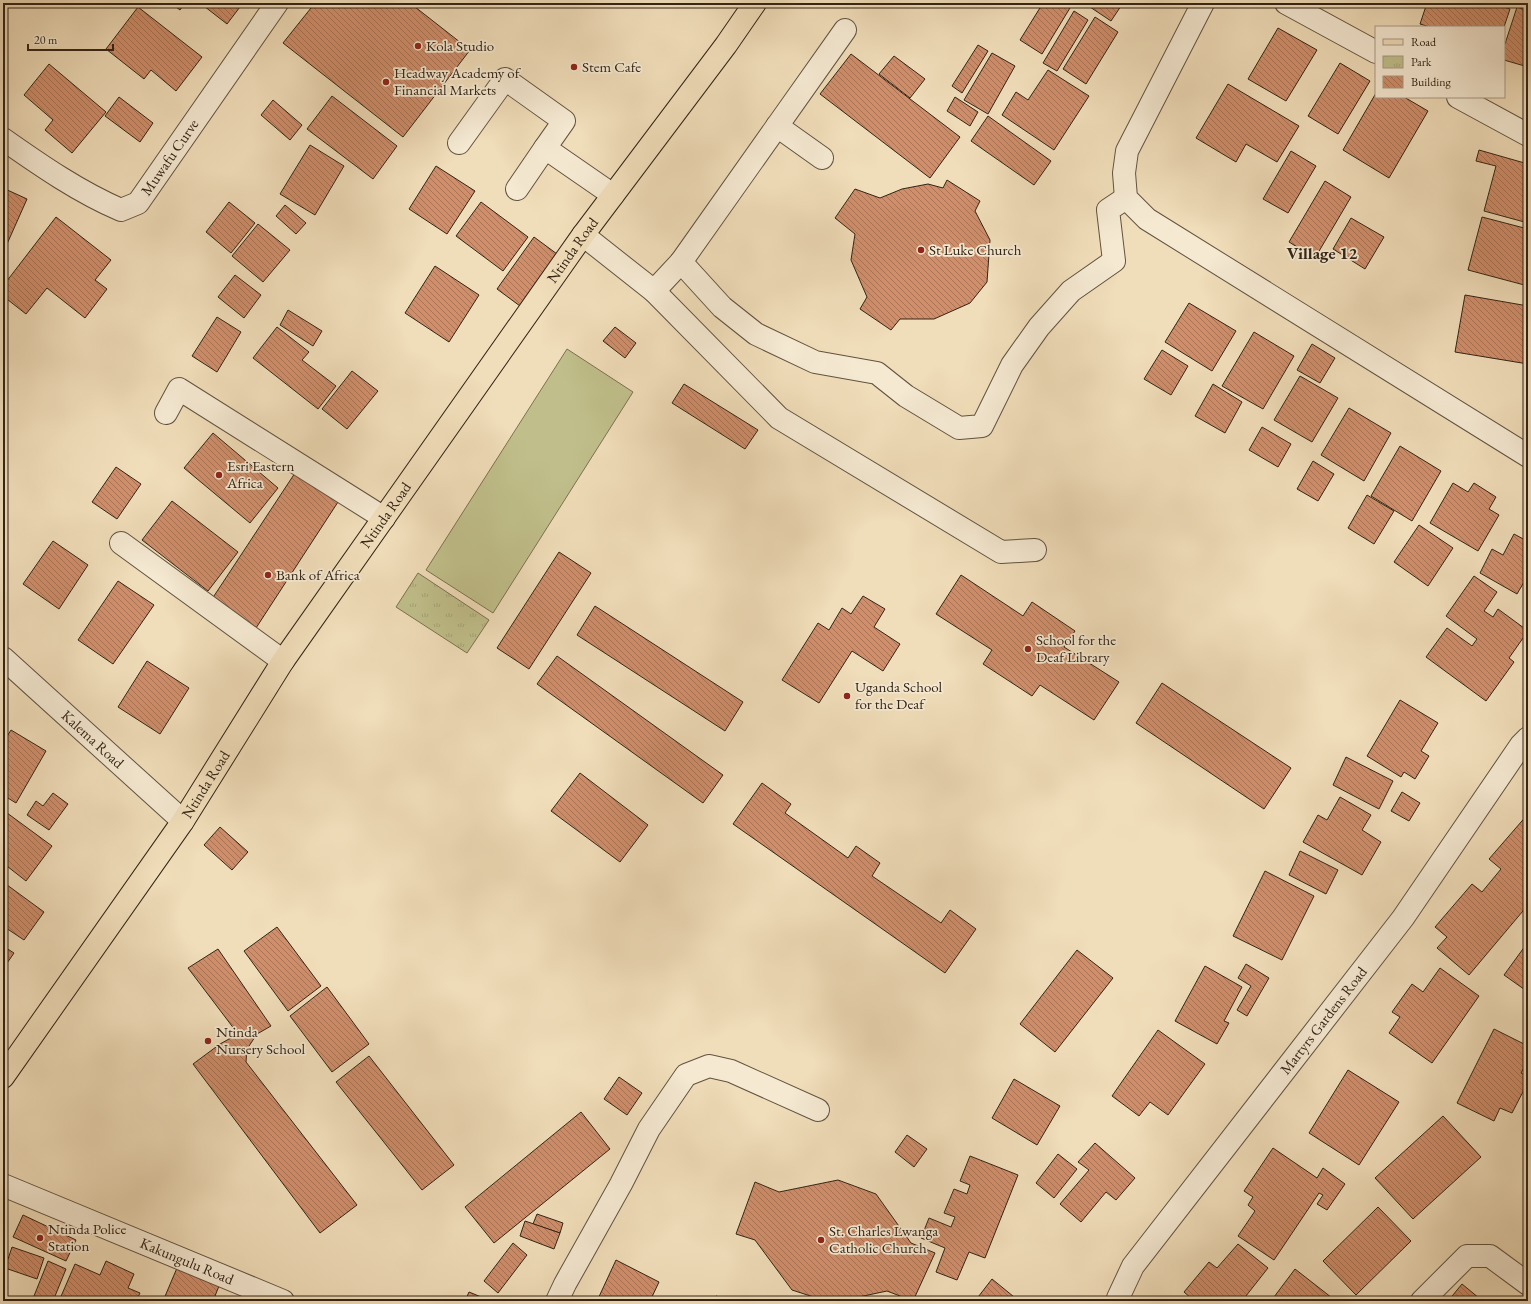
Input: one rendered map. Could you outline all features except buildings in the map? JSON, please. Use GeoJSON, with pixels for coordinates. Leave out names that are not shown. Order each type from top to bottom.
{"type":"FeatureCollection","features":[{"type":"Feature","properties":{"kind":"main road","name":"Ntinda Road"},"geometry":{"type":"LineString","coordinates":[[3,1077],[183,820],[283,662],[583,235],[726,45],[755,3]]}},
{"type":"Feature","properties":{"kind":"street","name":"Muwafu Curve"},"geometry":{"type":"LineString","coordinates":[[3,139],[39,164],[104,203],[121,210],[138,203],[277,3]]}},
{"type":"Feature","properties":{"kind":"street"},"geometry":{"type":"LineString","coordinates":[[1203,3],[1127,151],[1124,173],[1126,198],[1147,219],[1528,456]]}},
{"type":"Feature","properties":{"kind":"street"},"geometry":{"type":"LineString","coordinates":[[1286,3],[1375,51]]}},
{"type":"Feature","properties":{"kind":"street"},"geometry":{"type":"LineString","coordinates":[[654,291],[681,262],[845,30]]}},
{"type":"Feature","properties":{"kind":"street"},"geometry":{"type":"LineString","coordinates":[[459,143],[505,79],[564,122],[517,189]]}},
{"type":"Feature","properties":{"kind":"street"},"geometry":{"type":"LineString","coordinates":[[1460,98],[1528,135]]}},
{"type":"Feature","properties":{"kind":"street"},"geometry":{"type":"LineString","coordinates":[[777,126],[822,158]]}},
{"type":"Feature","properties":{"kind":"street"},"geometry":{"type":"LineString","coordinates":[[546,148],[613,194]]}},
{"type":"Feature","properties":{"kind":"street"},"geometry":{"type":"LineString","coordinates":[[681,262],[722,307],[756,334],[815,362],[876,373],[906,396],[960,428],[982,426],[1012,365],[1039,327],[1071,290],[1114,261],[1108,210],[1126,198]]}},
{"type":"Feature","properties":{"kind":"street"},"geometry":{"type":"LineString","coordinates":[[583,235],[654,291],[779,418],[1001,552],[1035,550]]}},
{"type":"Feature","properties":{"kind":"street"},"geometry":{"type":"LineString","coordinates":[[166,413],[179,388],[384,518]]}},
{"type":"Feature","properties":{"kind":"street"},"geometry":{"type":"LineString","coordinates":[[121,543],[283,662]]}},
{"type":"Feature","properties":{"kind":"street","name":"Kalema Road"},"geometry":{"type":"LineString","coordinates":[[3,658],[183,820]]}},
{"type":"Feature","properties":{"kind":"street","name":"Martyrs Gardens Road"},"geometry":{"type":"LineString","coordinates":[[1118,1301],[1133,1266],[1403,918],[1521,745],[1528,738]]}},
{"type":"Feature","properties":{"kind":"street"},"geometry":{"type":"LineString","coordinates":[[557,1301],[621,1184],[649,1129],[686,1075],[709,1066],[731,1071],[818,1110]]}},
{"type":"Feature","properties":{"kind":"street","name":"Kakungulu Road"},"geometry":{"type":"LineString","coordinates":[[3,1185],[283,1301]]}},
{"type":"Feature","properties":{"kind":"street"},"geometry":{"type":"LineString","coordinates":[[1422,1301],[1467,1256],[1490,1256],[1528,1284]]}},
{"type":"Feature","properties":{"kind":"green space"},"geometry":{"type":"Polygon","coordinates":[[[567,349],[633,392],[493,613],[426,570],[567,349]]]}},
{"type":"Feature","properties":{"kind":"green space"},"geometry":{"type":"Polygon","coordinates":[[[418,573],[489,620],[467,653],[396,607],[418,573]]]}},
{"type":"Feature","properties":{"kind":"place","name":"Kola Studio"},"geometry":{"type":"Point","coordinates":[418,46]}},
{"type":"Feature","properties":{"kind":"place","name":"Stem Cafe"},"geometry":{"type":"Point","coordinates":[574,67]}},
{"type":"Feature","properties":{"kind":"place","name":"Headway Academy of Financial Markets"},"geometry":{"type":"Point","coordinates":[386,82]}},
{"type":"Feature","properties":{"kind":"place","name":"St Luke Church"},"geometry":{"type":"Point","coordinates":[921,250]}},
{"type":"Feature","properties":{"kind":"place","name":"Esri Eastern Africa"},"geometry":{"type":"Point","coordinates":[219,475]}},
{"type":"Feature","properties":{"kind":"place","name":"Bank of Africa"},"geometry":{"type":"Point","coordinates":[268,575]}},
{"type":"Feature","properties":{"kind":"place","name":"School for the Deaf Library"},"geometry":{"type":"Point","coordinates":[1028,649]}},
{"type":"Feature","properties":{"kind":"place","name":"Uganda School for the Deaf"},"geometry":{"type":"Point","coordinates":[847,696]}},
{"type":"Feature","properties":{"kind":"place","name":"Ntinda Nursery School"},"geometry":{"type":"Point","coordinates":[208,1041]}},
{"type":"Feature","properties":{"kind":"place","name":"Ntinda Police Station"},"geometry":{"type":"Point","coordinates":[40,1238]}},
{"type":"Feature","properties":{"kind":"place","name":"St. Charles Lwanga Catholic Church"},"geometry":{"type":"Point","coordinates":[821,1240]}},
{"type":"Feature","properties":{"kind":"district","name":"Village 12"},"geometry":{"type":"Point","coordinates":[1322,253]}}]}
